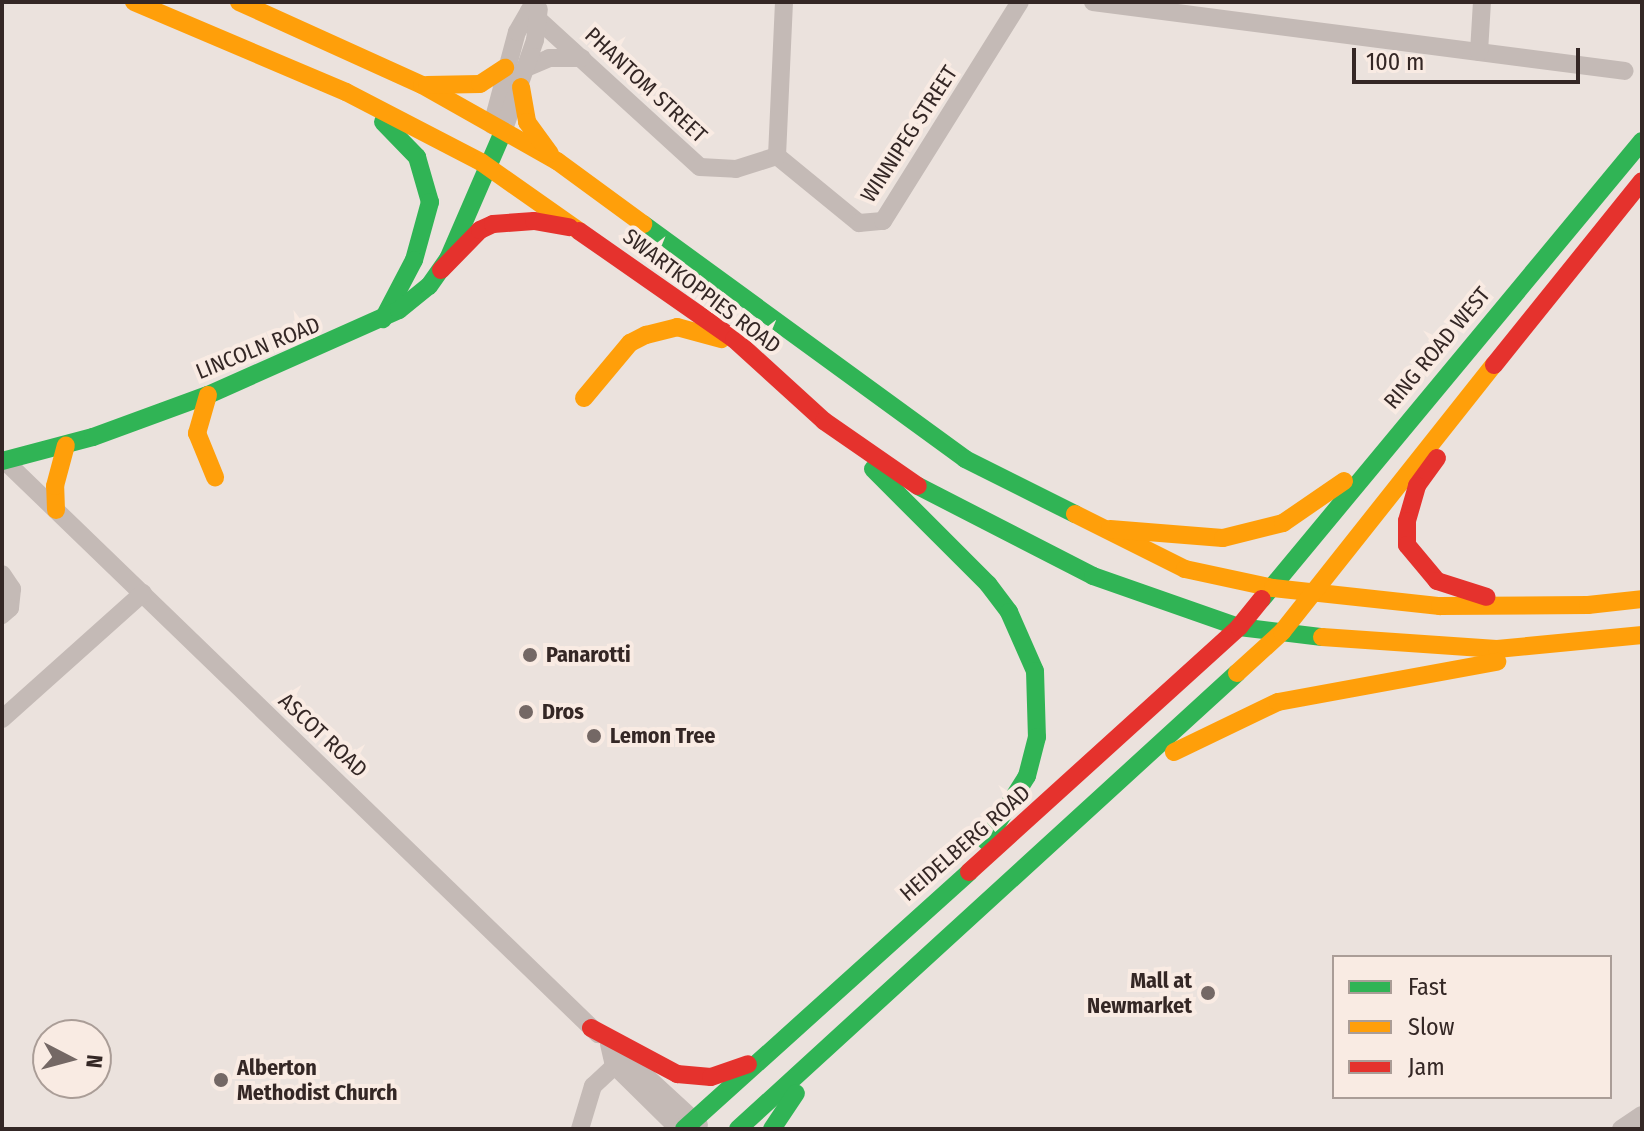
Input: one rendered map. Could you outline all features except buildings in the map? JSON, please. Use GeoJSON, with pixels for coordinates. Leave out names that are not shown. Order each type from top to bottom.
{"type":"FeatureCollection","features":[{"type":"Feature","properties":{"kind":"main road","name":"SWARTKOPPIES ROAD"},"geometry":{"type":"LineString","coordinates":[[134,2],[346,92],[486,165],[757,359],[824,421],[943,502],[1093,576],[1239,627],[1442,648],[1565,644]]}},
{"type":"Feature","properties":{"kind":"main road","name":"SWARTKOPPIES ROAD"},"geometry":{"type":"LineString","coordinates":[[239,2],[422,85],[557,161],[953,450],[1097,528],[1185,569],[1314,594],[1440,606],[1518,606],[1642,599]]}},
{"type":"Feature","properties":{"kind":"main road"},"geometry":{"type":"LineString","coordinates":[[422,85],[480,84],[505,68]]}},
{"type":"Feature","properties":{"kind":"main road"},"geometry":{"type":"LineString","coordinates":[[521,87],[527,122],[557,161]]}},
{"type":"Feature","properties":{"kind":"main road"},"geometry":{"type":"LineString","coordinates":[[346,92],[407,143],[428,185],[423,236],[383,319]]}},
{"type":"Feature","properties":{"kind":"main road"},"geometry":{"type":"LineString","coordinates":[[486,165],[497,129]]}},
{"type":"Feature","properties":{"kind":"main road","name":"RING ROAD WEST"},"geometry":{"type":"LineString","coordinates":[[1273,588],[1400,430],[1642,141]]}},
{"type":"Feature","properties":{"kind":"main road","name":"LINCOLN ROAD"},"geometry":{"type":"LineString","coordinates":[[3,461],[66,445],[208,395],[383,319],[414,300],[441,270],[474,200],[486,165]]}},
{"type":"Feature","properties":{"kind":"main road"},"geometry":{"type":"LineString","coordinates":[[738,1129],[1131,775],[1282,632],[1495,364],[1557,292],[1642,181]]}},
{"type":"Feature","properties":{"kind":"main road"},"geometry":{"type":"LineString","coordinates":[[441,270],[480,230],[493,224],[534,221],[577,228]]}},
{"type":"Feature","properties":{"kind":"main road"},"geometry":{"type":"LineString","coordinates":[[584,398],[630,343],[663,330],[695,330],[757,359]]}},
{"type":"Feature","properties":{"kind":"main road"},"geometry":{"type":"LineString","coordinates":[[1495,364],[1470,411],[1417,486],[1407,521],[1407,545],[1437,581],[1518,606]]}},
{"type":"Feature","properties":{"kind":"main road"},"geometry":{"type":"LineString","coordinates":[[208,395],[197,433],[215,477]]}},
{"type":"Feature","properties":{"kind":"main road"},"geometry":{"type":"LineString","coordinates":[[824,421],[988,584],[1009,612],[1035,671],[1037,737],[1027,776],[957,881]]}},
{"type":"Feature","properties":{"kind":"main road"},"geometry":{"type":"LineString","coordinates":[[1097,528],[1223,538],[1283,523],[1315,505],[1400,430]]}},
{"type":"Feature","properties":{"kind":"main road"},"geometry":{"type":"LineString","coordinates":[[56,510],[55,486],[66,445]]}},
{"type":"Feature","properties":{"kind":"main road","name":"HEIDELBERG ROAD"},"geometry":{"type":"LineString","coordinates":[[690,1127],[1239,627],[1273,588]]}},
{"type":"Feature","properties":{"kind":"main road"},"geometry":{"type":"LineString","coordinates":[[1131,775],[1210,731],[1278,702],[1501,661],[1565,644],[1642,635]]}},
{"type":"Feature","properties":{"kind":"main road"},"geometry":{"type":"LineString","coordinates":[[772,1129],[781,1109],[874,1006]]}},
{"type":"Feature","properties":{"kind":"main road"},"geometry":{"type":"LineString","coordinates":[[591,1028],[677,1074],[727,1075],[771,1052]]}},
{"type":"Feature","properties":{"kind":"street"},"geometry":{"type":"LineString","coordinates":[[777,156],[784,2]]}},
{"type":"Feature","properties":{"kind":"street","name":"WINNIPEG STREET"},"geometry":{"type":"LineString","coordinates":[[777,156],[859,223],[883,221],[1020,2]]}},
{"type":"Feature","properties":{"kind":"street"},"geometry":{"type":"LineString","coordinates":[[1093,2],[1625,71]]}},
{"type":"Feature","properties":{"kind":"street"},"geometry":{"type":"LineString","coordinates":[[1244,22],[1246,2]]}},
{"type":"Feature","properties":{"kind":"street"},"geometry":{"type":"LineString","coordinates":[[1479,52],[1482,2]]}},
{"type":"Feature","properties":{"kind":"street"},"geometry":{"type":"LineString","coordinates":[[497,129],[505,68],[535,8]]}},
{"type":"Feature","properties":{"kind":"street"},"geometry":{"type":"LineString","coordinates":[[497,129],[521,87],[535,8]]}},
{"type":"Feature","properties":{"kind":"street","name":"PHANTOM STREET"},"geometry":{"type":"LineString","coordinates":[[535,8],[582,58],[700,167],[736,169],[777,156]]}},
{"type":"Feature","properties":{"kind":"street"},"geometry":{"type":"LineString","coordinates":[[526,68],[549,58],[582,58]]}},
{"type":"Feature","properties":{"kind":"street","name":"ASCOT ROAD"},"geometry":{"type":"LineString","coordinates":[[3,461],[609,1044],[620,1061]]}},
{"type":"Feature","properties":{"kind":"street"},"geometry":{"type":"LineString","coordinates":[[2,574],[12,597],[2,615]]}},
{"type":"Feature","properties":{"kind":"street"},"geometry":{"type":"LineString","coordinates":[[2,719],[143,593]]}},
{"type":"Feature","properties":{"kind":"street"},"geometry":{"type":"LineString","coordinates":[[580,1129],[588,1095],[620,1061],[690,1127]]}},
{"type":"Feature","properties":{"kind":"street"},"geometry":{"type":"LineString","coordinates":[[1621,1129],[1642,1115]]}},
{"type":"Feature","properties":{"kind":"traffic: fast"},"geometry":{"type":"LineString","coordinates":[[383,122],[417,157],[430,202],[414,260],[383,319]]}},
{"type":"Feature","properties":{"kind":"traffic: fast"},"geometry":{"type":"LineString","coordinates":[[2,461],[93,437],[208,395],[399,310],[429,286],[448,259],[503,132]]}},
{"type":"Feature","properties":{"kind":"traffic: fast"},"geometry":{"type":"LineString","coordinates":[[1262,599],[1642,141]]}},
{"type":"Feature","properties":{"kind":"traffic: fast"},"geometry":{"type":"LineString","coordinates":[[643,224],[965,459],[1075,514]]}},
{"type":"Feature","properties":{"kind":"traffic: fast"},"geometry":{"type":"LineString","coordinates":[[873,469],[988,584],[1009,612],[1035,671],[1037,737],[1027,776],[986,841]]}},
{"type":"Feature","properties":{"kind":"traffic: fast"},"geometry":{"type":"LineString","coordinates":[[918,486],[1093,576],[1239,627],[1322,637]]}},
{"type":"Feature","properties":{"kind":"traffic: fast"},"geometry":{"type":"LineString","coordinates":[[738,1129],[1237,673]]}},
{"type":"Feature","properties":{"kind":"traffic: fast"},"geometry":{"type":"LineString","coordinates":[[684,1129],[969,872]]}},
{"type":"Feature","properties":{"kind":"traffic: fast"},"geometry":{"type":"LineString","coordinates":[[772,1129],[796,1093]]}},
{"type":"Feature","properties":{"kind":"traffic: slow"},"geometry":{"type":"LineString","coordinates":[[134,2],[346,92],[481,162],[579,231]]}},
{"type":"Feature","properties":{"kind":"traffic: slow"},"geometry":{"type":"LineString","coordinates":[[239,2],[422,85],[557,161],[643,224]]}},
{"type":"Feature","properties":{"kind":"traffic: slow"},"geometry":{"type":"LineString","coordinates":[[427,85],[480,84],[505,68]]}},
{"type":"Feature","properties":{"kind":"traffic: slow"},"geometry":{"type":"LineString","coordinates":[[521,87],[527,122],[550,154]]}},
{"type":"Feature","properties":{"kind":"traffic: slow"},"geometry":{"type":"LineString","coordinates":[[584,398],[630,343],[646,335],[677,327],[721,339]]}},
{"type":"Feature","properties":{"kind":"traffic: slow"},"geometry":{"type":"LineString","coordinates":[[1237,673],[1282,632],[1494,365]]}},
{"type":"Feature","properties":{"kind":"traffic: slow"},"geometry":{"type":"LineString","coordinates":[[208,395],[197,433],[215,477]]}},
{"type":"Feature","properties":{"kind":"traffic: slow"},"geometry":{"type":"LineString","coordinates":[[56,510],[55,486],[66,445]]}},
{"type":"Feature","properties":{"kind":"traffic: slow"},"geometry":{"type":"LineString","coordinates":[[1110,529],[1223,538],[1283,523],[1344,481]]}},
{"type":"Feature","properties":{"kind":"traffic: slow"},"geometry":{"type":"LineString","coordinates":[[1075,514],[1185,569],[1273,588],[1440,606],[1588,605],[1642,599]]}},
{"type":"Feature","properties":{"kind":"traffic: slow"},"geometry":{"type":"LineString","coordinates":[[1322,637],[1497,649],[1642,635]]}},
{"type":"Feature","properties":{"kind":"traffic: slow"},"geometry":{"type":"LineString","coordinates":[[1174,752],[1278,702],[1497,662]]}},
{"type":"Feature","properties":{"kind":"traffic: jam"},"geometry":{"type":"LineString","coordinates":[[1494,365],[1642,181]]}},
{"type":"Feature","properties":{"kind":"traffic: jam"},"geometry":{"type":"LineString","coordinates":[[441,270],[480,230],[493,224],[534,221],[569,227]]}},
{"type":"Feature","properties":{"kind":"traffic: jam"},"geometry":{"type":"LineString","coordinates":[[579,231],[734,339],[824,421],[918,486]]}},
{"type":"Feature","properties":{"kind":"traffic: jam"},"geometry":{"type":"LineString","coordinates":[[1437,458],[1417,486],[1407,521],[1407,545],[1437,581],[1487,597]]}},
{"type":"Feature","properties":{"kind":"traffic: jam"},"geometry":{"type":"LineString","coordinates":[[969,872],[1239,627],[1262,599]]}},
{"type":"Feature","properties":{"kind":"traffic: jam"},"geometry":{"type":"LineString","coordinates":[[591,1028],[677,1074],[711,1077],[748,1064]]}},
{"type":"Feature","properties":{"kind":"place","name":"Panarotti"},"geometry":{"type":"Point","coordinates":[530,655]}},
{"type":"Feature","properties":{"kind":"place","name":"Dros"},"geometry":{"type":"Point","coordinates":[526,712]}},
{"type":"Feature","properties":{"kind":"place","name":"Lemon Tree"},"geometry":{"type":"Point","coordinates":[594,736]}},
{"type":"Feature","properties":{"kind":"place","name":"Mall at Newmarket"},"geometry":{"type":"Point","coordinates":[1208,993]}},
{"type":"Feature","properties":{"kind":"place","name":"Alberton Methodist Church"},"geometry":{"type":"Point","coordinates":[221,1080]}}]}
